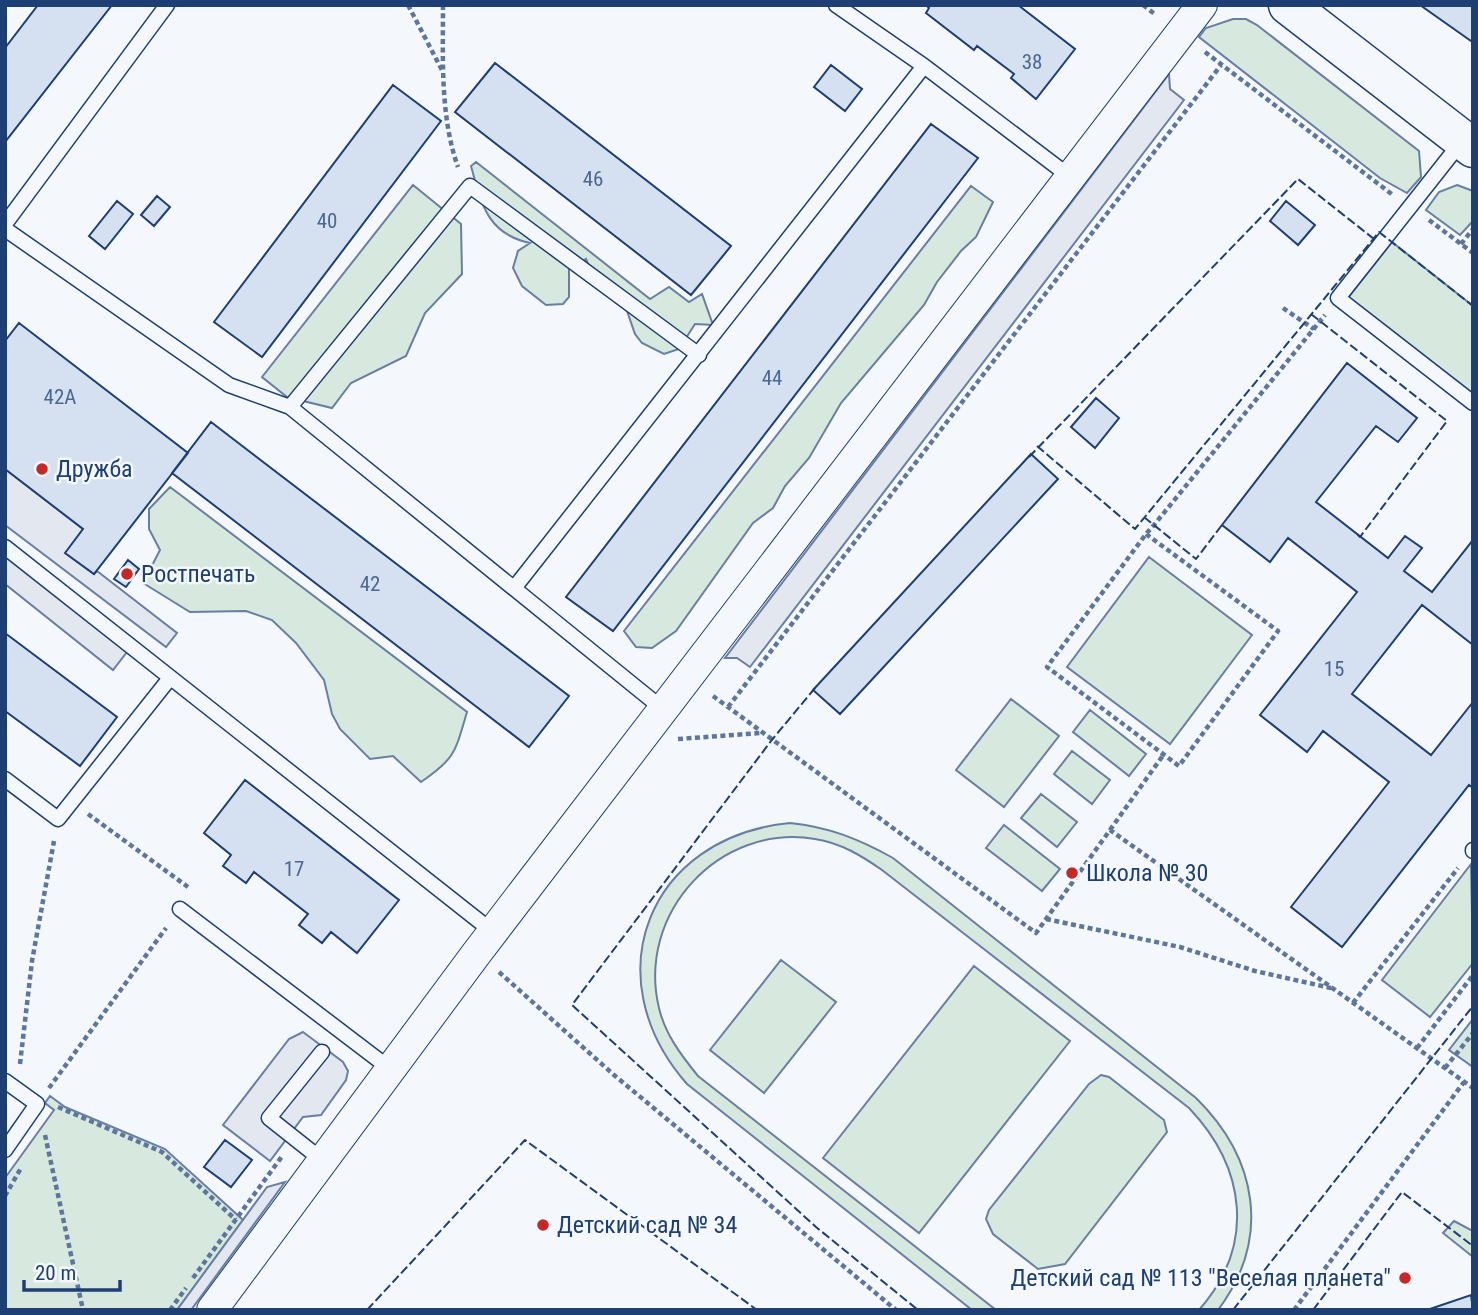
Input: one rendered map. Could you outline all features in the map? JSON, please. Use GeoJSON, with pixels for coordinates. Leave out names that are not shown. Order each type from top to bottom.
{"type":"FeatureCollection","features":[{"type":"Feature","properties":{"kind":"main road"},"geometry":{"type":"LineString","coordinates":[[1288,5],[1468,144]]}},
{"type":"Feature","properties":{"kind":"street"},"geometry":{"type":"LineString","coordinates":[[212,1310],[389,1068],[1202,5]]}},
{"type":"Feature","properties":{"kind":"lane"},"geometry":{"type":"LineString","coordinates":[[166,5],[5,226],[229,386],[290,407],[664,710]]}},
{"type":"Feature","properties":{"kind":"lane"},"geometry":{"type":"LineString","coordinates":[[836,5],[924,66],[1069,176]]}},
{"type":"Feature","properties":{"kind":"lane"},"geometry":{"type":"LineString","coordinates":[[514,587],[924,66]]}},
{"type":"Feature","properties":{"kind":"lane"},"geometry":{"type":"LineString","coordinates":[[1468,144],[1412,207],[1338,298],[1473,403]]}},
{"type":"Feature","properties":{"kind":"lane"},"geometry":{"type":"LineString","coordinates":[[290,407],[470,186],[699,355]]}},
{"type":"Feature","properties":{"kind":"lane"},"geometry":{"type":"LineString","coordinates":[[5,547],[493,932]]}},
{"type":"Feature","properties":{"kind":"lane"},"geometry":{"type":"LineString","coordinates":[[5,779],[58,819],[170,678]]}},
{"type":"Feature","properties":{"kind":"lane"},"geometry":{"type":"LineString","coordinates":[[180,909],[389,1068]]}},
{"type":"Feature","properties":{"kind":"lane"},"geometry":{"type":"LineString","coordinates":[[322,1052],[269,1118],[322,1160]]}},
{"type":"Feature","properties":{"kind":"lane"},"geometry":{"type":"LineString","coordinates":[[5,1150],[40,1100],[11,1085]]}},
{"type":"Feature","properties":{"kind":"path"},"geometry":{"type":"LineString","coordinates":[[408,5],[443,73]]}},
{"type":"Feature","properties":{"kind":"path"},"geometry":{"type":"LineString","coordinates":[[443,5],[443,73],[450,145],[466,190]]}},
{"type":"Feature","properties":{"kind":"path"},"geometry":{"type":"LineString","coordinates":[[1180,33],[1378,186],[1412,207],[1473,253]]}},
{"type":"Feature","properties":{"kind":"path"},"geometry":{"type":"LineString","coordinates":[[728,707],[1221,65]]}},
{"type":"Feature","properties":{"kind":"path"},"geometry":{"type":"LineString","coordinates":[[1461,244],[1473,229]]}},
{"type":"Feature","properties":{"kind":"path"},"geometry":{"type":"LineString","coordinates":[[1146,534],[1278,631],[1179,766],[1046,667],[1146,534],[1338,298]]}},
{"type":"Feature","properties":{"kind":"path"},"geometry":{"type":"LineString","coordinates":[[1283,307],[1314,329]]}},
{"type":"Feature","properties":{"kind":"path"},"geometry":{"type":"LineString","coordinates":[[708,692],[1036,933],[1164,754]]}},
{"type":"Feature","properties":{"kind":"path"},"geometry":{"type":"LineString","coordinates":[[671,740],[761,733]]}},
{"type":"Feature","properties":{"kind":"path"},"geometry":{"type":"LineString","coordinates":[[71,802],[187,886]]}},
{"type":"Feature","properties":{"kind":"path"},"geometry":{"type":"LineString","coordinates":[[11,1085],[58,819]]}},
{"type":"Feature","properties":{"kind":"path"},"geometry":{"type":"LineString","coordinates":[[1110,830],[1473,1088]]}},
{"type":"Feature","properties":{"kind":"path"},"geometry":{"type":"LineString","coordinates":[[1353,1003],[1473,851]]}},
{"type":"Feature","properties":{"kind":"path"},"geometry":{"type":"LineString","coordinates":[[180,909],[40,1100],[162,1153],[236,1220]]}},
{"type":"Feature","properties":{"kind":"path"},"geometry":{"type":"LineString","coordinates":[[1046,919],[1180,947],[1255,971],[1334,989]]}},
{"type":"Feature","properties":{"kind":"path"},"geometry":{"type":"LineString","coordinates":[[496,969],[614,1075],[896,1310]]}},
{"type":"Feature","properties":{"kind":"path"},"geometry":{"type":"LineString","coordinates":[[1417,1048],[1473,975]]}},
{"type":"Feature","properties":{"kind":"path"},"geometry":{"type":"LineString","coordinates":[[1445,1068],[1473,1033]]}},
{"type":"Feature","properties":{"kind":"path"},"geometry":{"type":"LineString","coordinates":[[1294,1310],[1464,1082]]}},
{"type":"Feature","properties":{"kind":"path"},"geometry":{"type":"LineString","coordinates":[[45,1135],[83,1310]]}},
{"type":"Feature","properties":{"kind":"shaded area"},"geometry":{"type":"Polygon","coordinates":[[[1233,19],[1246,19],[1257,25],[1419,151],[1421,177],[1407,193],[1380,178],[1199,37],[1206,28],[1233,19]]]}},
{"type":"Feature","properties":{"kind":"shaded area"},"geometry":{"type":"Polygon","coordinates":[[[1169,74],[1170,89],[1184,100],[750,667],[737,658],[725,658],[1169,74]]]}},
{"type":"Feature","properties":{"kind":"shaded area"},"geometry":{"type":"Polygon","coordinates":[[[476,162],[650,299],[669,287],[689,302],[702,294],[713,325],[695,324],[679,349],[664,354],[642,343],[635,334],[627,311],[599,289],[586,259],[569,269],[569,297],[563,304],[546,305],[522,286],[513,268],[518,251],[530,243],[504,232],[488,215],[471,166],[476,162]]]}},
{"type":"Feature","properties":{"kind":"shaded area"},"geometry":{"type":"Polygon","coordinates":[[[413,185],[461,224],[462,274],[425,313],[406,356],[351,383],[332,408],[287,397],[262,377],[413,185]]]}},
{"type":"Feature","properties":{"kind":"shaded area"},"geometry":{"type":"Polygon","coordinates":[[[1457,185],[1473,191],[1473,221],[1460,235],[1426,210],[1439,192],[1457,185]]]}},
{"type":"Feature","properties":{"kind":"shaded area"},"geometry":{"type":"Polygon","coordinates":[[[971,186],[993,202],[976,237],[961,251],[937,282],[924,305],[841,403],[809,458],[785,486],[773,508],[753,523],[676,631],[652,648],[636,647],[624,631],[971,186]]]}},
{"type":"Feature","properties":{"kind":"shaded area"},"geometry":{"type":"Polygon","coordinates":[[[1392,242],[1473,306],[1473,395],[1348,298],[1392,242]]]}},
{"type":"Feature","properties":{"kind":"shaded area"},"geometry":{"type":"Polygon","coordinates":[[[5,469],[83,529],[66,553],[94,574],[97,571],[177,633],[166,647],[5,525],[5,469]]]}},
{"type":"Feature","properties":{"kind":"shaded area"},"geometry":{"type":"Polygon","coordinates":[[[170,487],[467,712],[453,753],[441,767],[421,782],[393,756],[370,759],[340,729],[332,714],[324,680],[296,643],[272,620],[246,611],[190,612],[143,583],[160,550],[149,529],[149,509],[170,487]]]}},
{"type":"Feature","properties":{"kind":"shaded area"},"geometry":{"type":"Polygon","coordinates":[[[5,555],[127,652],[113,670],[5,584],[5,555]]]}},
{"type":"Feature","properties":{"kind":"shaded area"},"geometry":{"type":"Polygon","coordinates":[[[1149,557],[1252,635],[1170,744],[1067,667],[1149,557]]]}},
{"type":"Feature","properties":{"kind":"shaded area"},"geometry":{"type":"Polygon","coordinates":[[[1011,699],[1059,736],[1004,807],[956,770],[1011,699]]]}},
{"type":"Feature","properties":{"kind":"shaded area"},"geometry":{"type":"Polygon","coordinates":[[[1090,710],[1146,754],[1129,776],[1073,732],[1090,710]]]}},
{"type":"Feature","properties":{"kind":"shaded area"},"geometry":{"type":"Polygon","coordinates":[[[1072,751],[1110,780],[1092,804],[1054,774],[1072,751]]]}},
{"type":"Feature","properties":{"kind":"shaded area"},"geometry":{"type":"Polygon","coordinates":[[[1041,794],[1077,822],[1057,847],[1021,818],[1041,794]]]}},
{"type":"Feature","properties":{"kind":"shaded area"},"geometry":{"type":"Polygon","coordinates":[[[790,823],[818,827],[843,835],[893,858],[1196,1098],[1217,1121],[1233,1146],[1244,1172],[1250,1200],[1251,1227],[1246,1255],[1235,1283],[1218,1310],[1199,1310],[1217,1285],[1230,1259],[1236,1233],[1237,1207],[1223,1156],[1208,1131],[1189,1108],[882,870],[842,847],[815,839],[780,838],[747,845],[718,860],[693,882],[673,909],[660,939],[655,973],[662,1018],[674,1044],[698,1076],[996,1310],[972,1310],[687,1084],[659,1043],[643,1000],[641,958],[650,919],[670,884],[701,855],[741,834],[790,823]]]}},
{"type":"Feature","properties":{"kind":"shaded area"},"geometry":{"type":"Polygon","coordinates":[[[1004,825],[1060,869],[1042,891],[986,848],[1004,825]]]}},
{"type":"Feature","properties":{"kind":"shaded area"},"geometry":{"type":"Polygon","coordinates":[[[1471,864],[1473,963],[1430,1017],[1382,980],[1471,864]]]}},
{"type":"Feature","properties":{"kind":"shaded area"},"geometry":{"type":"Polygon","coordinates":[[[781,960],[836,1002],[764,1093],[710,1050],[781,960]]]}},
{"type":"Feature","properties":{"kind":"shaded area"},"geometry":{"type":"Polygon","coordinates":[[[974,966],[1070,1041],[919,1233],[823,1158],[974,966]]]}},
{"type":"Feature","properties":{"kind":"shaded area"},"geometry":{"type":"Polygon","coordinates":[[[1473,1019],[1473,1067],[1449,1050],[1473,1019]]]}},
{"type":"Feature","properties":{"kind":"shaded area"},"geometry":{"type":"Polygon","coordinates":[[[303,1032],[343,1062],[348,1071],[346,1080],[321,1115],[303,1117],[270,1161],[223,1125],[289,1039],[303,1032]]]}},
{"type":"Feature","properties":{"kind":"shaded area"},"geometry":{"type":"Polygon","coordinates":[[[1101,1075],[1109,1077],[1164,1120],[1167,1132],[1065,1264],[1038,1269],[993,1234],[986,1219],[989,1210],[1089,1084],[1101,1075]]]}},
{"type":"Feature","properties":{"kind":"shaded area"},"geometry":{"type":"Polygon","coordinates":[[[50,1096],[65,1107],[165,1149],[243,1220],[177,1310],[5,1310],[5,1178],[54,1110],[45,1103],[50,1096]]]}},
{"type":"Feature","properties":{"kind":"shaded area"},"geometry":{"type":"Polygon","coordinates":[[[285,1182],[191,1310],[177,1310],[267,1187],[285,1182]]]}},
{"type":"Feature","properties":{"kind":"shaded area"},"geometry":{"type":"Polygon","coordinates":[[[1454,1221],[1473,1231],[1473,1257],[1443,1233],[1454,1221]]]}},
{"type":"Feature","properties":{"kind":"building"},"geometry":{"type":"Polygon","coordinates":[[[38,5],[112,5],[5,142],[5,48],[38,5]]]}},
{"type":"Feature","properties":{"kind":"building"},"geometry":{"type":"Polygon","coordinates":[[[926,5],[1018,5],[1075,49],[1036,99],[1011,78],[1014,74],[977,46],[974,50],[926,13],[929,8],[926,5]]]}},
{"type":"Feature","properties":{"kind":"building"},"geometry":{"type":"Polygon","coordinates":[[[1420,5],[1473,5],[1473,39],[1471,41],[1420,5]]]}},
{"type":"Feature","properties":{"kind":"building"},"geometry":{"type":"Polygon","coordinates":[[[495,63],[731,246],[691,295],[455,112],[495,63]]]}},
{"type":"Feature","properties":{"kind":"building"},"geometry":{"type":"Polygon","coordinates":[[[831,65],[862,89],[845,111],[814,87],[831,65]]]}},
{"type":"Feature","properties":{"kind":"building"},"geometry":{"type":"Polygon","coordinates":[[[393,85],[441,121],[262,357],[214,322],[393,85]]]}},
{"type":"Feature","properties":{"kind":"building"},"geometry":{"type":"Polygon","coordinates":[[[931,124],[978,158],[613,631],[566,597],[931,124]]]}},
{"type":"Feature","properties":{"kind":"building"},"geometry":{"type":"Polygon","coordinates":[[[157,196],[170,207],[154,226],[141,215],[157,196]]]}},
{"type":"Feature","properties":{"kind":"building"},"geometry":{"type":"Polygon","coordinates":[[[117,201],[133,214],[105,249],[89,236],[117,201]]]}},
{"type":"Feature","properties":{"kind":"building"},"geometry":{"type":"Polygon","coordinates":[[[1286,201],[1315,225],[1298,245],[1270,221],[1286,201]]]}},
{"type":"Feature","properties":{"kind":"building"},"geometry":{"type":"Polygon","coordinates":[[[19,323],[188,453],[94,574],[65,553],[83,529],[5,469],[5,341],[19,323]]]}},
{"type":"Feature","properties":{"kind":"building"},"geometry":{"type":"Polygon","coordinates":[[[1347,363],[1417,418],[1398,442],[1376,426],[1316,502],[1388,558],[1405,536],[1422,548],[1404,571],[1432,592],[1473,540],[1473,645],[1422,605],[1352,694],[1431,755],[1473,702],[1473,788],[1469,785],[1342,947],[1291,907],[1389,782],[1323,731],[1307,752],[1260,715],[1357,592],[1288,538],[1270,562],[1222,525],[1347,363]]]}},
{"type":"Feature","properties":{"kind":"building"},"geometry":{"type":"Polygon","coordinates":[[[1096,398],[1119,418],[1095,448],[1071,427],[1096,398]]]}},
{"type":"Feature","properties":{"kind":"building"},"geometry":{"type":"Polygon","coordinates":[[[211,422],[569,696],[529,747],[172,473],[211,422]]]}},
{"type":"Feature","properties":{"kind":"building"},"geometry":{"type":"Polygon","coordinates":[[[1031,454],[1058,479],[840,714],[813,690],[1031,454]]]}},
{"type":"Feature","properties":{"kind":"building","name":"Ростпечать"},"geometry":{"type":"Polygon","coordinates":[[[128,560],[139,569],[126,587],[114,579],[128,560]]]}},
{"type":"Feature","properties":{"kind":"building"},"geometry":{"type":"Polygon","coordinates":[[[5,633],[117,717],[80,766],[5,711],[5,633]]]}},
{"type":"Feature","properties":{"kind":"building"},"geometry":{"type":"Polygon","coordinates":[[[245,780],[399,900],[357,953],[331,932],[322,943],[299,925],[308,914],[254,872],[246,883],[223,866],[231,855],[204,833],[245,780]]]}},
{"type":"Feature","properties":{"kind":"building"},"geometry":{"type":"Polygon","coordinates":[[[225,1140],[252,1160],[231,1187],[204,1167],[225,1140]]]}},
{"type":"Feature","properties":{"kind":"building"},"geometry":{"type":"Polygon","coordinates":[[[1471,1295],[1473,1310],[1427,1310],[1471,1295]]]}},
{"type":"Feature","properties":{"kind":"fence"},"geometry":{"type":"LineString","coordinates":[[1029,457],[1298,179],[1374,239]]}},
{"type":"Feature","properties":{"kind":"fence"},"geometry":{"type":"LineString","coordinates":[[1037,446],[1135,529],[1379,232],[1473,306]]}},
{"type":"Feature","properties":{"kind":"fence"},"geometry":{"type":"LineString","coordinates":[[1311,314],[1447,421],[1360,537],[1357,534]]}},
{"type":"Feature","properties":{"kind":"fence"},"geometry":{"type":"LineString","coordinates":[[1144,517],[1196,559],[1222,525],[1224,526]]}},
{"type":"Feature","properties":{"kind":"fence"},"geometry":{"type":"LineString","coordinates":[[815,688],[771,741],[572,1005],[816,1227],[918,1310]]}},
{"type":"Feature","properties":{"kind":"fence"},"geometry":{"type":"LineString","coordinates":[[1233,1310],[1473,1006]]}},
{"type":"Feature","properties":{"kind":"fence"},"geometry":{"type":"LineString","coordinates":[[367,1310],[525,1140],[757,1310]]}},
{"type":"Feature","properties":{"kind":"fence"},"geometry":{"type":"LineString","coordinates":[[1313,1310],[1402,1192],[1473,1246]]}},
{"type":"Feature","properties":{"kind":"place","name":"Дружба"},"geometry":{"type":"Point","coordinates":[42,469]}},
{"type":"Feature","properties":{"kind":"place","name":"Ростпечать"},"geometry":{"type":"Point","coordinates":[127,574]}},
{"type":"Feature","properties":{"kind":"place","name":"Школа № 30"},"geometry":{"type":"Point","coordinates":[1072,873]}},
{"type":"Feature","properties":{"kind":"place","name":"Детский сад № 34"},"geometry":{"type":"Point","coordinates":[543,1225]}},
{"type":"Feature","properties":{"kind":"place","name":"Детский сад № 113 \"Веселая планета\""},"geometry":{"type":"Point","coordinates":[1405,1278]}}]}
